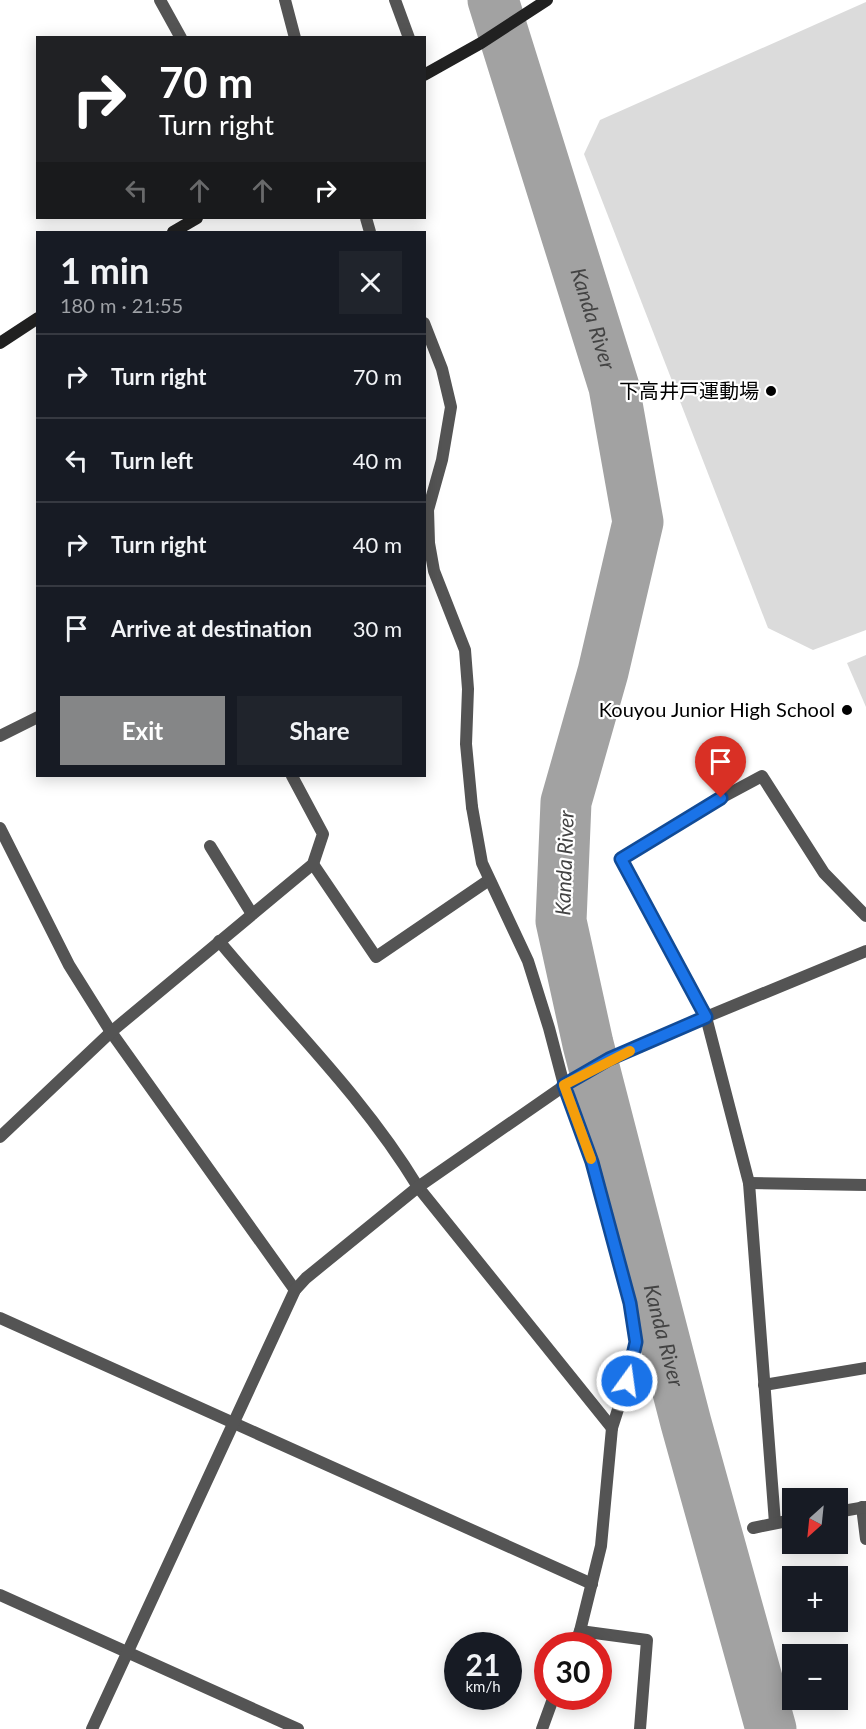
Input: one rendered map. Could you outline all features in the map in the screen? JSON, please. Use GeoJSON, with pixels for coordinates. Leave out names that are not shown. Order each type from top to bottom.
{"type":"FeatureCollection","features":[{"type":"Feature","properties":{"kind":"main road"},"geometry":{"type":"LineString","coordinates":[[426,74],[481,43],[547,0]]}},
{"type":"Feature","properties":{"kind":"main road"},"geometry":{"type":"LineString","coordinates":[[175,231],[195,219]]}},
{"type":"Feature","properties":{"kind":"main road"},"geometry":{"type":"LineString","coordinates":[[0,343],[36,319]]}},
{"type":"Feature","properties":{"kind":"street"},"geometry":{"type":"LineString","coordinates":[[160,0],[180,36]]}},
{"type":"Feature","properties":{"kind":"street"},"geometry":{"type":"LineString","coordinates":[[285,0],[294,36]]}},
{"type":"Feature","properties":{"kind":"street"},"geometry":{"type":"LineString","coordinates":[[395,0],[408,36]]}},
{"type":"Feature","properties":{"kind":"street"},"geometry":{"type":"LineString","coordinates":[[426,328],[442,369],[451,407],[442,460],[426,511],[429,543],[434,571],[465,650],[468,689],[466,744],[472,807],[482,863],[528,962],[569,1082],[630,1303],[636,1342],[612,1428],[601,1546],[580,1631],[647,1640],[640,1729]]}},
{"type":"Feature","properties":{"kind":"street"},"geometry":{"type":"LineString","coordinates":[[0,736],[36,718]]}},
{"type":"Feature","properties":{"kind":"street"},"geometry":{"type":"LineString","coordinates":[[775,1523],[749,1183],[706,1017],[621,859],[721,798],[762,776],[824,873],[866,916]]}},
{"type":"Feature","properties":{"kind":"street"},"geometry":{"type":"LineString","coordinates":[[0,1137],[111,1032],[313,864],[323,834],[293,777]]}},
{"type":"Feature","properties":{"kind":"street"},"geometry":{"type":"LineString","coordinates":[[0,828],[69,965],[111,1032],[295,1290]]}},
{"type":"Feature","properties":{"kind":"street"},"geometry":{"type":"LineString","coordinates":[[210,846],[252,914]]}},
{"type":"Feature","properties":{"kind":"street"},"geometry":{"type":"LineString","coordinates":[[313,864],[376,957],[489,880]]}},
{"type":"Feature","properties":{"kind":"street"},"geometry":{"type":"LineString","coordinates":[[219,941],[348,1089],[418,1186],[612,1428]]}},
{"type":"Feature","properties":{"kind":"street"},"geometry":{"type":"LineString","coordinates":[[92,1729],[295,1290],[306,1278],[418,1186],[569,1082],[609,1059],[866,951]]}},
{"type":"Feature","properties":{"kind":"street"},"geometry":{"type":"LineString","coordinates":[[749,1183],[866,1185]]}},
{"type":"Feature","properties":{"kind":"street"},"geometry":{"type":"LineString","coordinates":[[0,1318],[592,1584]]}},
{"type":"Feature","properties":{"kind":"street"},"geometry":{"type":"LineString","coordinates":[[764,1385],[866,1368]]}},
{"type":"Feature","properties":{"kind":"street"},"geometry":{"type":"LineString","coordinates":[[848,1510],[864,1507],[866,1539]]}},
{"type":"Feature","properties":{"kind":"street"},"geometry":{"type":"LineString","coordinates":[[753,1528],[782,1522]]}},
{"type":"Feature","properties":{"kind":"street"},"geometry":{"type":"LineString","coordinates":[[0,1595],[298,1729]]}},
{"type":"Feature","properties":{"kind":"street"},"geometry":{"type":"LineString","coordinates":[[542,1729],[549,1710]]}},
{"type":"Feature","properties":{"kind":"shaded area","name":"下高井戸運動場"},"geometry":{"type":"Polygon","coordinates":[[[866,2],[866,630],[813,650],[768,628],[584,154],[600,120],[866,2]]]}},
{"type":"Feature","properties":{"kind":"shaded area"},"geometry":{"type":"Polygon","coordinates":[[[866,655],[866,707],[847,663],[866,655]]]}},
{"type":"Feature","properties":{"kind":"waterway","name":"Kanda River"},"geometry":{"type":"LineString","coordinates":[[493,0],[614,387],[638,522],[603,672],[566,802],[561,921],[588,1044],[686,1423],[771,1729]]}},
{"type":"Feature","properties":{"kind":"slow traffic"},"geometry":{"type":"LineString","coordinates":[[591,1159],[564,1085],[609,1059],[630,1051]]}},
{"type":"Feature","properties":{"kind":"place","name":"下高井戸運動場"},"geometry":{"type":"Point","coordinates":[771,391]}},
{"type":"Feature","properties":{"kind":"place","name":"Kouyou Junior High School"},"geometry":{"type":"Point","coordinates":[847,710]}},
{"type":"Feature","properties":{"kind":"route"},"geometry":{"type":"LineString","coordinates":[[627,1381],[636,1342],[630,1303],[592,1162],[564,1085],[609,1059],[706,1017],[621,859],[721,798]]}}]}
